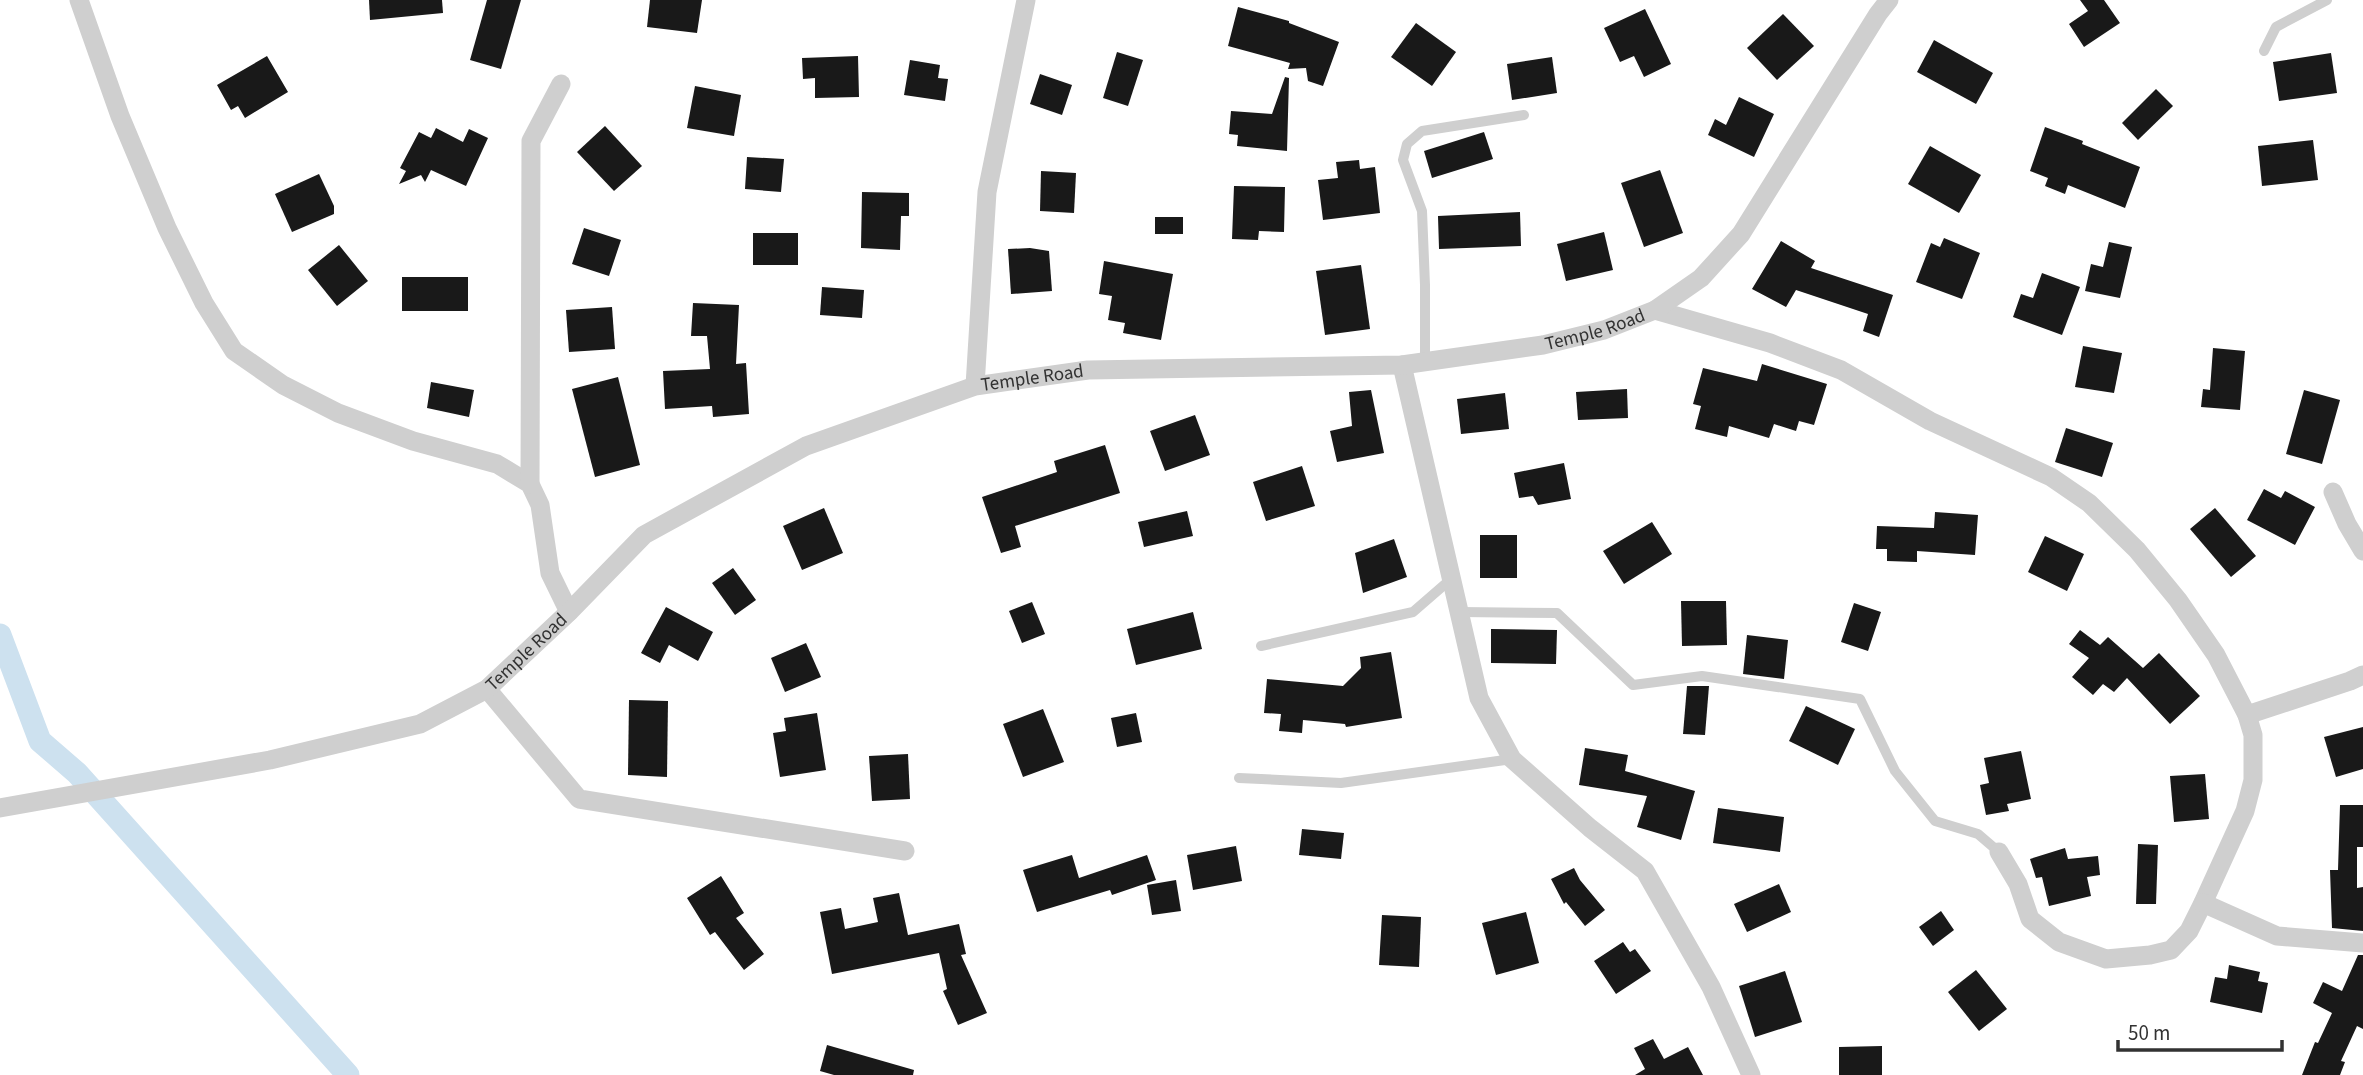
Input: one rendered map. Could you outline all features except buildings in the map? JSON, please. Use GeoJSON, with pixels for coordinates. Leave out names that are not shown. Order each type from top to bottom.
{"type":"FeatureCollection","features":[{"type":"Feature","properties":{"kind":"street"},"geometry":{"type":"LineString","coordinates":[[79,0],[120,117],[167,228],[204,303],[234,351],[283,385],[338,413],[413,441],[497,464],[530,484]]}},
{"type":"Feature","properties":{"kind":"street"},"geometry":{"type":"LineString","coordinates":[[975,386],[987,192],[1026,0]]}},
{"type":"Feature","properties":{"kind":"street","name":"Temple Road"},"geometry":{"type":"LineString","coordinates":[[0,808],[270,760],[420,724],[486,689],[569,612],[645,535],[806,446],[975,386],[1088,370],[1402,365],[1543,345],[1604,330],[1655,310],[1701,278],[1741,234],[1889,0]]}},
{"type":"Feature","properties":{"kind":"street"},"geometry":{"type":"LineString","coordinates":[[561,84],[531,141],[530,484],[540,505],[550,573],[569,612]]}},
{"type":"Feature","properties":{"kind":"street"},"geometry":{"type":"LineString","coordinates":[[1655,310],[1770,343],[1841,370],[1930,421],[2051,477],[2089,503],[2137,550],[2178,600],[2216,655],[2248,715],[2253,735],[2253,779],[2245,811],[2203,903],[2189,931],[2171,950],[2106,959],[2059,942],[2030,919],[2018,884],[1999,852]]}},
{"type":"Feature","properties":{"kind":"street"},"geometry":{"type":"LineString","coordinates":[[1402,365],[1479,698],[1512,759],[1590,828],[1645,871],[1711,987],[1751,1075]]}},
{"type":"Feature","properties":{"kind":"street"},"geometry":{"type":"LineString","coordinates":[[2333,492],[2363,551]]}},
{"type":"Feature","properties":{"kind":"street"},"geometry":{"type":"LineString","coordinates":[[2248,715],[2363,675]]}},
{"type":"Feature","properties":{"kind":"street"},"geometry":{"type":"LineString","coordinates":[[486,689],[579,799],[905,850]]}},
{"type":"Feature","properties":{"kind":"street"},"geometry":{"type":"LineString","coordinates":[[2203,903],[2277,936],[2363,943]]}},
{"type":"Feature","properties":{"kind":"lane"},"geometry":{"type":"LineString","coordinates":[[2264,51],[2276,27],[2327,0]]}},
{"type":"Feature","properties":{"kind":"lane"},"geometry":{"type":"LineString","coordinates":[[1425,362],[1422,211],[1403,160],[1407,144],[1422,131],[1524,115]]}},
{"type":"Feature","properties":{"kind":"lane"},"geometry":{"type":"LineString","coordinates":[[1261,646],[1413,612],[1452,579]]}},
{"type":"Feature","properties":{"kind":"lane"},"geometry":{"type":"LineString","coordinates":[[1460,612],[1557,613],[1633,685],[1702,676],[1860,699],[1895,771],[1935,821],[1978,834],[1999,852]]}},
{"type":"Feature","properties":{"kind":"lane"},"geometry":{"type":"LineString","coordinates":[[1239,778],[1340,783],[1512,759]]}},
{"type":"Feature","properties":{"kind":"waterway"},"geometry":{"type":"LineString","coordinates":[[0,635],[40,741],[77,773],[348,1075]]}}]}
